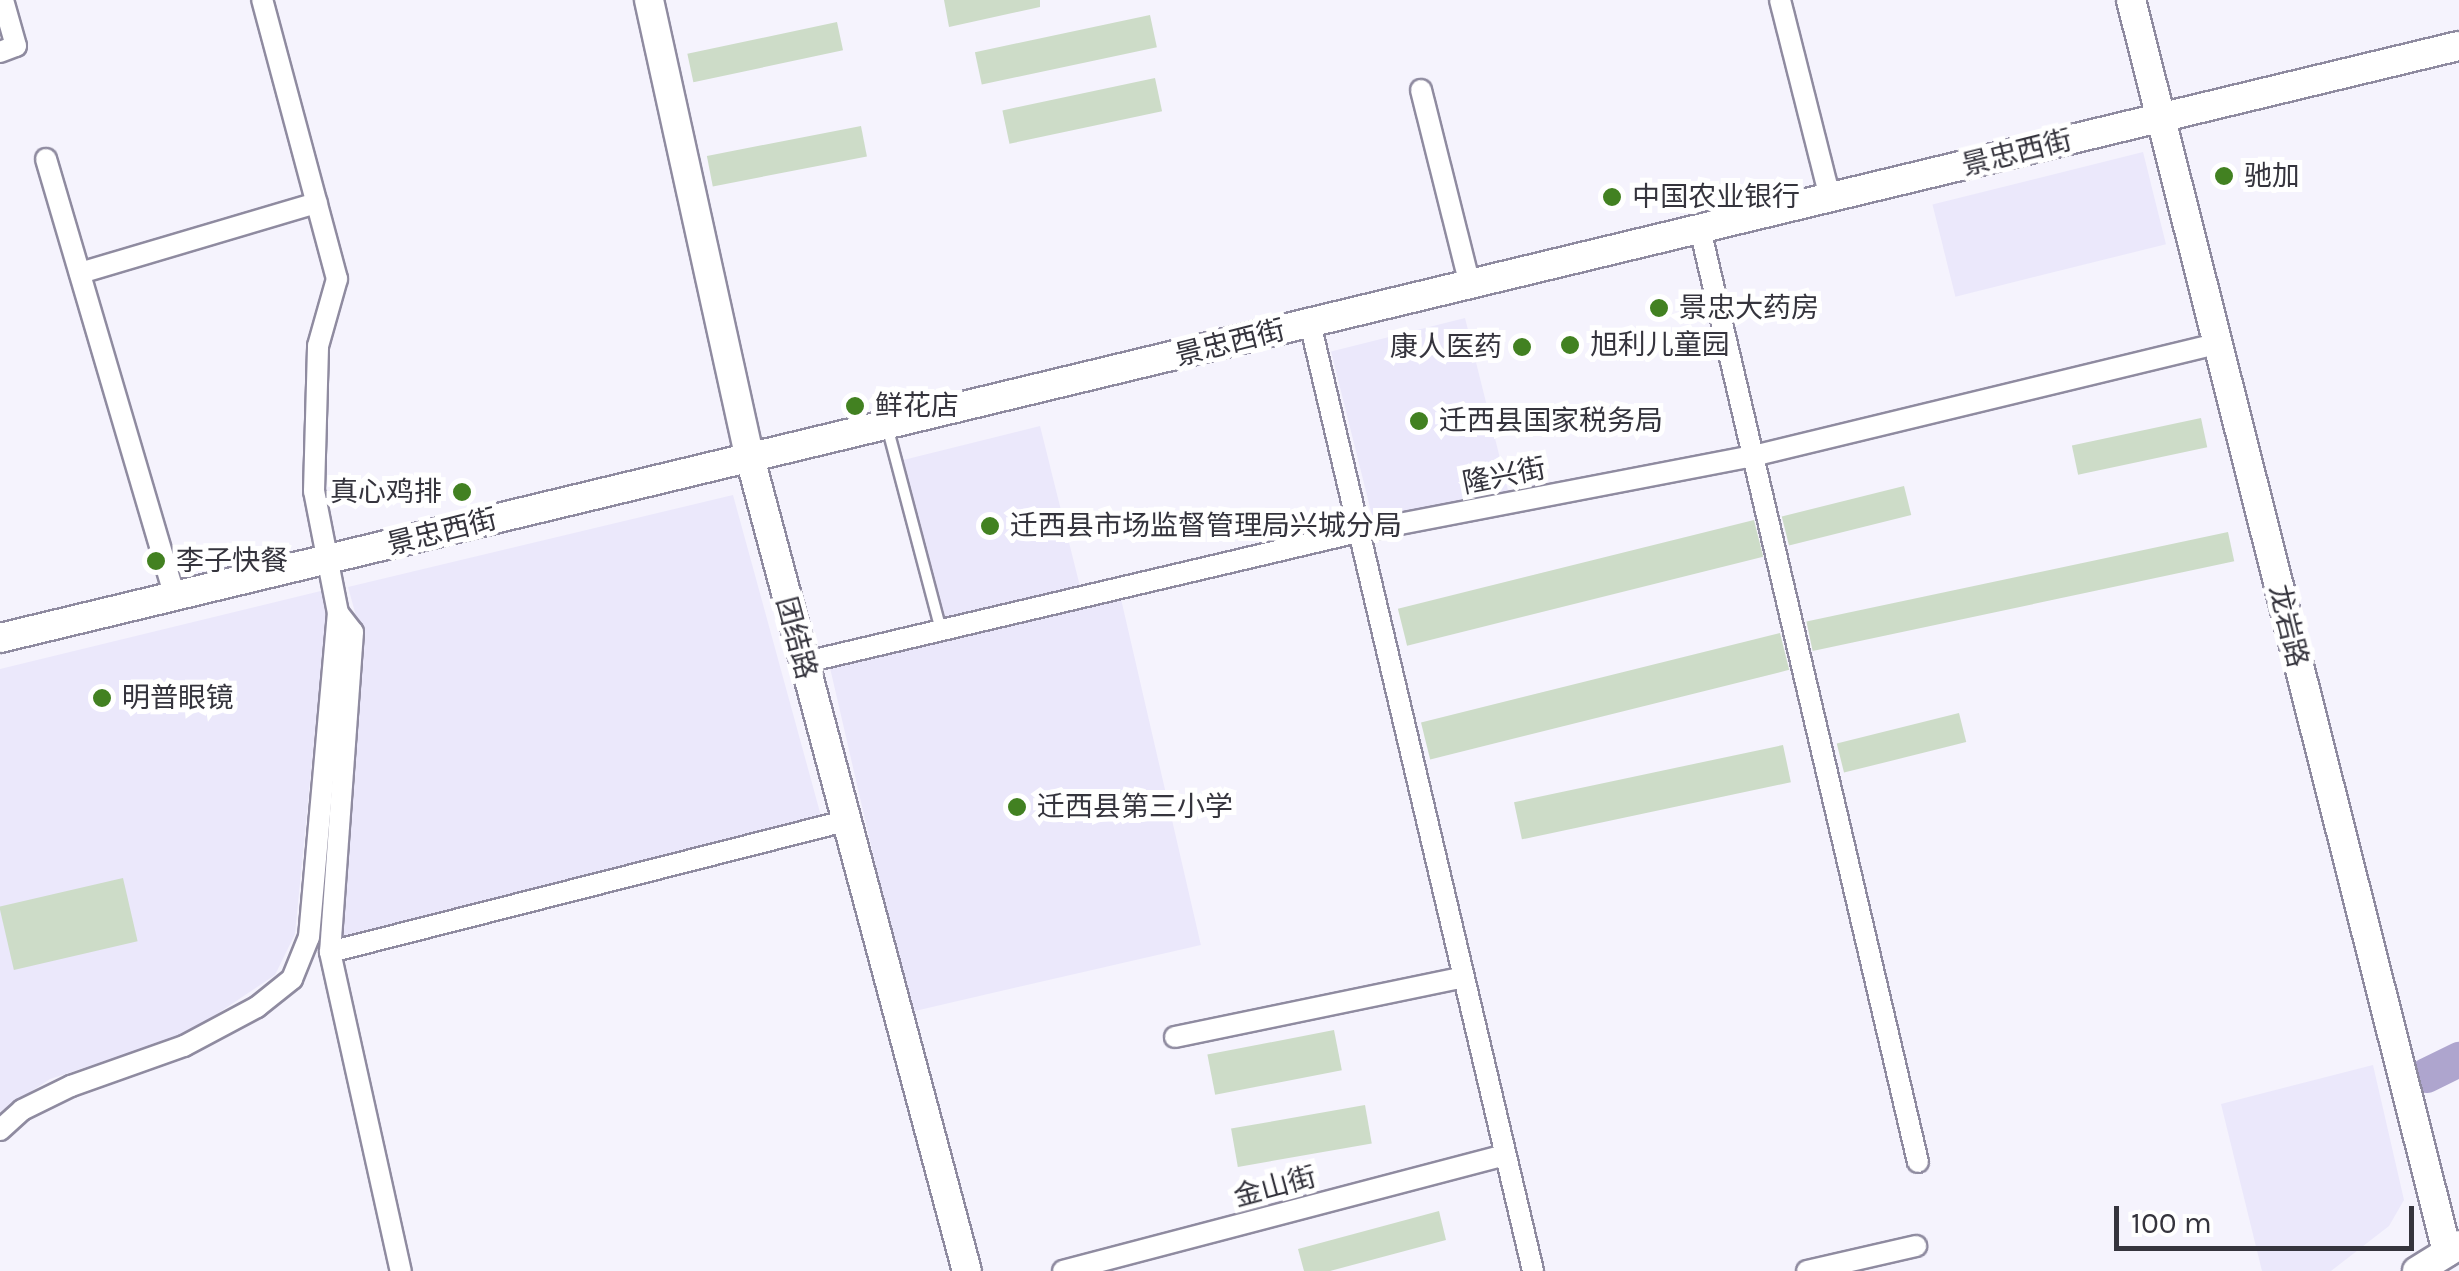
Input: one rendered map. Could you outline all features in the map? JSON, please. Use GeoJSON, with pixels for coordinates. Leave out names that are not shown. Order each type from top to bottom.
{"type":"FeatureCollection","features":[{"type":"Feature","properties":{"kind":"street"},"geometry":{"type":"LineString","coordinates":[[0,52],[16,46],[2,0]]}},
{"type":"Feature","properties":{"kind":"street"},"geometry":{"type":"LineString","coordinates":[[0,1130],[22,1110],[71,1086],[184,1046],[292,980],[309,937],[338,614],[314,491],[318,346],[337,278],[262,0]]}},
{"type":"Feature","properties":{"kind":"street","name":"团结路"},"geometry":{"type":"LineString","coordinates":[[649,0],[750,458],[802,663],[850,820],[967,1271]]}},
{"type":"Feature","properties":{"kind":"street"},"geometry":{"type":"LineString","coordinates":[[1780,0],[1830,198]]}},
{"type":"Feature","properties":{"kind":"street","name":"龙岩路"},"geometry":{"type":"LineString","coordinates":[[2132,0],[2216,344],[2453,1249]]}},
{"type":"Feature","properties":{"kind":"street","name":"景忠西街"},"geometry":{"type":"LineString","coordinates":[[0,638],[2459,46]]}},
{"type":"Feature","properties":{"kind":"street"},"geometry":{"type":"LineString","coordinates":[[1422,90],[1470,285]]}},
{"type":"Feature","properties":{"kind":"street"},"geometry":{"type":"LineString","coordinates":[[46,159],[176,596]]}},
{"type":"Feature","properties":{"kind":"street"},"geometry":{"type":"LineString","coordinates":[[80,273],[316,203]]}},
{"type":"Feature","properties":{"kind":"street"},"geometry":{"type":"LineString","coordinates":[[1700,230],[1918,1162]]}},
{"type":"Feature","properties":{"kind":"street"},"geometry":{"type":"LineString","coordinates":[[1310,323],[1532,1271]]}},
{"type":"Feature","properties":{"kind":"street","name":"隆兴街"},"geometry":{"type":"LineString","coordinates":[[802,663],[1358,532],[1753,456],[2216,344]]}},
{"type":"Feature","properties":{"kind":"street"},"geometry":{"type":"LineString","coordinates":[[338,614],[353,632],[330,952],[402,1271]]}},
{"type":"Feature","properties":{"kind":"street"},"geometry":{"type":"LineString","coordinates":[[330,952],[850,820]]}},
{"type":"Feature","properties":{"kind":"street"},"geometry":{"type":"LineString","coordinates":[[1175,1036],[1461,978]]}},
{"type":"Feature","properties":{"kind":"street","name":"金山街"},"geometry":{"type":"LineString","coordinates":[[1063,1271],[1502,1156]]}},
{"type":"Feature","properties":{"kind":"street"},"geometry":{"type":"LineString","coordinates":[[1808,1271],[1916,1246]]}},
{"type":"Feature","properties":{"kind":"street"},"geometry":{"type":"LineString","coordinates":[[2417,1271],[2453,1249]]}},
{"type":"Feature","properties":{"kind":"lane"},"geometry":{"type":"LineString","coordinates":[[886,426],[941,630]]}},
{"type":"Feature","properties":{"kind":"shaded area"},"geometry":{"type":"Polygon","coordinates":[[[2143,152],[2166,244],[1955,297],[1932,204],[2143,152]]]}},
{"type":"Feature","properties":{"kind":"shaded area","name":"迁西县国家税务局"},"geometry":{"type":"Polygon","coordinates":[[[1465,318],[1508,491],[1374,524],[1331,351],[1465,318]]]}},
{"type":"Feature","properties":{"kind":"shaded area","name":"迁西县市场监督管理局兴城分局"},"geometry":{"type":"Polygon","coordinates":[[[1040,426],[1081,591],[940,626],[899,461],[1040,426]]]}},
{"type":"Feature","properties":{"kind":"shaded area"},"geometry":{"type":"Polygon","coordinates":[[[733,495],[821,816],[341,937],[362,638],[348,587],[733,495]]]}},
{"type":"Feature","properties":{"kind":"shaded area"},"geometry":{"type":"Polygon","coordinates":[[[329,589],[295,934],[275,975],[187,1034],[50,1079],[0,1112],[0,669],[329,589]]]}},
{"type":"Feature","properties":{"kind":"shaded area","name":"迁西县第三小学"},"geometry":{"type":"Polygon","coordinates":[[[1121,599],[1201,945],[910,1012],[830,666],[1121,599]]]}},
{"type":"Feature","properties":{"kind":"shaded area"},"geometry":{"type":"Polygon","coordinates":[[[2373,1065],[2404,1200],[2389,1226],[2331,1271],[2262,1271],[2221,1104],[2373,1065]]]}},
{"type":"Feature","properties":{"kind":"building"},"geometry":{"type":"Polygon","coordinates":[[[944,0],[1040,0],[1040,7],[949,27],[944,0]]]}},
{"type":"Feature","properties":{"kind":"building"},"geometry":{"type":"Polygon","coordinates":[[[1150,15],[1157,47],[982,84],[975,52],[1150,15]]]}},
{"type":"Feature","properties":{"kind":"building"},"geometry":{"type":"Polygon","coordinates":[[[837,22],[843,50],[693,82],[687,54],[837,22]]]}},
{"type":"Feature","properties":{"kind":"building"},"geometry":{"type":"Polygon","coordinates":[[[1155,78],[1162,111],[1009,144],[1002,110],[1155,78]]]}},
{"type":"Feature","properties":{"kind":"building"},"geometry":{"type":"Polygon","coordinates":[[[861,126],[867,156],[713,186],[707,156],[861,126]]]}},
{"type":"Feature","properties":{"kind":"building"},"geometry":{"type":"Polygon","coordinates":[[[2201,418],[2207,447],[2078,475],[2072,445],[2201,418]]]}},
{"type":"Feature","properties":{"kind":"building"},"geometry":{"type":"Polygon","coordinates":[[[1904,486],[1911,515],[1789,546],[1782,516],[1904,486]]]}},
{"type":"Feature","properties":{"kind":"building"},"geometry":{"type":"Polygon","coordinates":[[[1754,520],[1763,557],[1407,646],[1398,609],[1754,520]]]}},
{"type":"Feature","properties":{"kind":"building"},"geometry":{"type":"Polygon","coordinates":[[[2228,532],[2234,561],[1813,651],[1806,622],[2228,532]]]}},
{"type":"Feature","properties":{"kind":"building"},"geometry":{"type":"Polygon","coordinates":[[[1780,633],[1789,670],[1430,759],[1421,723],[1780,633]]]}},
{"type":"Feature","properties":{"kind":"building"},"geometry":{"type":"Polygon","coordinates":[[[1959,713],[1966,742],[1844,773],[1837,743],[1959,713]]]}},
{"type":"Feature","properties":{"kind":"building"},"geometry":{"type":"Polygon","coordinates":[[[1783,745],[1791,782],[1522,839],[1514,802],[1783,745]]]}},
{"type":"Feature","properties":{"kind":"building"},"geometry":{"type":"Polygon","coordinates":[[[123,878],[138,941],[14,970],[0,906],[123,878]]]}},
{"type":"Feature","properties":{"kind":"building"},"geometry":{"type":"Polygon","coordinates":[[[1334,1030],[1342,1070],[1215,1095],[1207,1055],[1334,1030]]]}},
{"type":"Feature","properties":{"kind":"building"},"geometry":{"type":"Polygon","coordinates":[[[1365,1105],[1372,1143],[1238,1167],[1231,1129],[1365,1105]]]}},
{"type":"Feature","properties":{"kind":"building"},"geometry":{"type":"Polygon","coordinates":[[[1439,1211],[1446,1240],[1330,1271],[1304,1271],[1298,1249],[1439,1211]]]}},
{"type":"Feature","properties":{"kind":"waterway"},"geometry":{"type":"LineString","coordinates":[[2426,1075],[2459,1059]]}},
{"type":"Feature","properties":{"kind":"place","name":"驰加"},"geometry":{"type":"Point","coordinates":[2224,176]}},
{"type":"Feature","properties":{"kind":"place","name":"中国农业银行"},"geometry":{"type":"Point","coordinates":[1612,197]}},
{"type":"Feature","properties":{"kind":"place","name":"景忠大药房"},"geometry":{"type":"Point","coordinates":[1659,308]}},
{"type":"Feature","properties":{"kind":"place","name":"旭利儿童园"},"geometry":{"type":"Point","coordinates":[1570,345]}},
{"type":"Feature","properties":{"kind":"place","name":"康人医药"},"geometry":{"type":"Point","coordinates":[1522,347]}},
{"type":"Feature","properties":{"kind":"place","name":"鲜花店"},"geometry":{"type":"Point","coordinates":[855,406]}},
{"type":"Feature","properties":{"kind":"place","name":"迁西县国家税务局"},"geometry":{"type":"Point","coordinates":[1419,421]}},
{"type":"Feature","properties":{"kind":"place","name":"真心鸡排"},"geometry":{"type":"Point","coordinates":[462,492]}},
{"type":"Feature","properties":{"kind":"place","name":"迁西县市场监督管理局兴城分局"},"geometry":{"type":"Point","coordinates":[990,526]}},
{"type":"Feature","properties":{"kind":"place","name":"李子快餐"},"geometry":{"type":"Point","coordinates":[156,561]}},
{"type":"Feature","properties":{"kind":"place","name":"明普眼镜"},"geometry":{"type":"Point","coordinates":[102,698]}},
{"type":"Feature","properties":{"kind":"place","name":"迁西县第三小学"},"geometry":{"type":"Point","coordinates":[1017,807]}}]}
